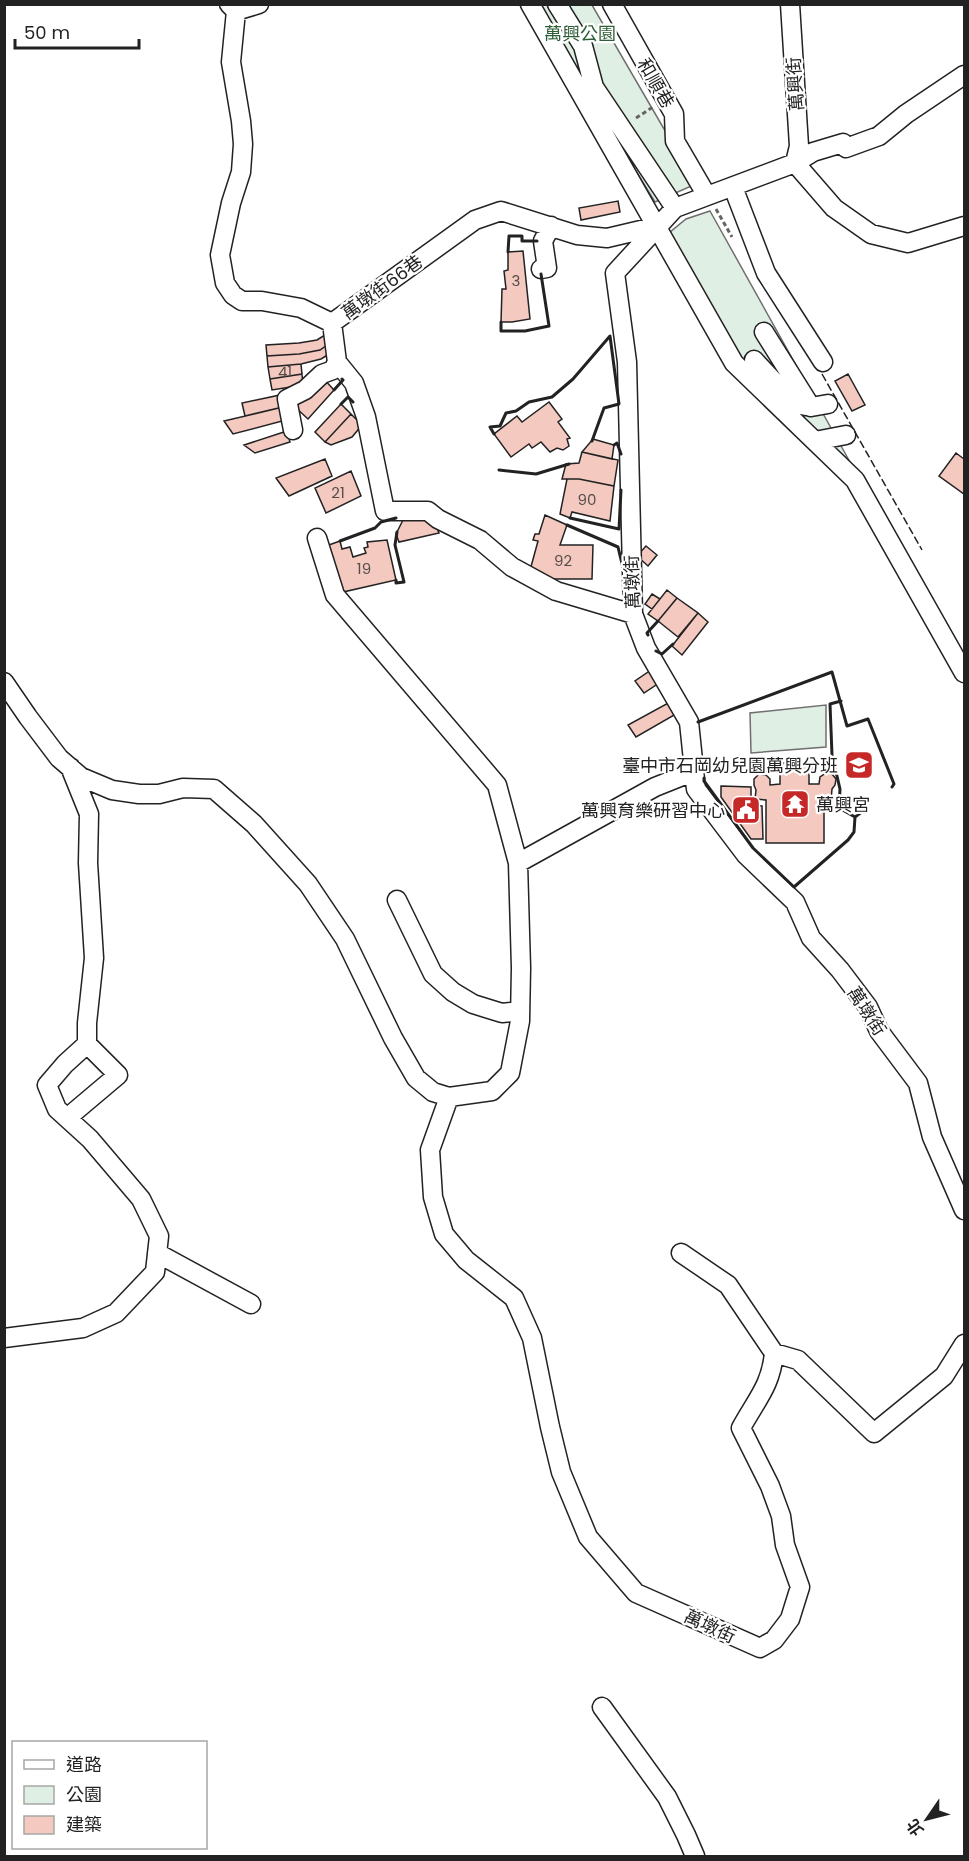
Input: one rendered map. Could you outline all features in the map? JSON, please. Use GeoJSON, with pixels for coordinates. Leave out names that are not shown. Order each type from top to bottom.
{"type":"FeatureCollection","features":[{"type":"Feature","properties":{"kind":"street"},"geometry":{"type":"LineString","coordinates":[[259,4],[232,8],[231,62],[243,144],[240,172],[220,255],[225,283],[233,295],[242,301],[262,301],[301,308],[332,323]]}},
{"type":"Feature","properties":{"kind":"street"},"geometry":{"type":"LineString","coordinates":[[530,4],[734,363],[855,480],[964,673]]}},
{"type":"Feature","properties":{"kind":"street"},"geometry":{"type":"LineString","coordinates":[[556,4],[583,46],[594,87],[675,208]]}},
{"type":"Feature","properties":{"kind":"street","name":"和順巷"},"geometry":{"type":"LineString","coordinates":[[612,4],[674,114],[675,141],[707,196]]}},
{"type":"Feature","properties":{"kind":"street","name":"萬興街"},"geometry":{"type":"LineString","coordinates":[[790,4],[799,146],[795,163]]}},
{"type":"Feature","properties":{"kind":"street"},"geometry":{"type":"LineString","coordinates":[[615,273],[675,208],[795,163],[813,152],[843,143],[846,148],[879,136],[906,114],[964,75]]}},
{"type":"Feature","properties":{"kind":"street"},"geometry":{"type":"LineString","coordinates":[[795,163],[834,208],[871,234],[908,243],[964,226]]}},
{"type":"Feature","properties":{"kind":"street"},"geometry":{"type":"LineString","coordinates":[[733,187],[766,273],[823,362]]}},
{"type":"Feature","properties":{"kind":"street","name":"萬墩街66巷"},"geometry":{"type":"LineString","coordinates":[[633,614],[556,591],[512,567],[480,540],[438,519],[428,511],[385,511],[366,417],[354,384],[337,362],[332,323],[475,220],[501,211],[577,235],[607,238],[657,226]]}},
{"type":"Feature","properties":{"kind":"street"},"geometry":{"type":"LineString","coordinates":[[541,269],[547,268],[543,241],[551,226]]}},
{"type":"Feature","properties":{"kind":"street","name":"萬墩街"},"geometry":{"type":"LineString","coordinates":[[607,238],[615,273],[627,362],[633,614],[646,648],[689,722],[696,789],[746,855],[795,902],[811,938],[840,970],[868,1007],[879,1031],[918,1083],[932,1137],[957,1173],[964,1210]]}},
{"type":"Feature","properties":{"kind":"street"},"geometry":{"type":"LineString","coordinates":[[754,360],[795,404],[820,405],[764,332]]}},
{"type":"Feature","properties":{"kind":"street"},"geometry":{"type":"LineString","coordinates":[[293,430],[287,399],[305,390],[321,374],[333,370],[337,362]]}},
{"type":"Feature","properties":{"kind":"street"},"geometry":{"type":"LineString","coordinates":[[815,441],[846,435]]}},
{"type":"Feature","properties":{"kind":"street"},"geometry":{"type":"LineString","coordinates":[[4,682],[59,758],[81,777],[112,789],[139,794],[159,794],[183,788],[214,789],[254,824],[308,884],[345,939],[393,1038],[416,1077],[433,1092],[449,1097],[492,1091],[510,1073],[520,1021],[521,968],[518,863],[497,785],[335,595],[317,538]]}},
{"type":"Feature","properties":{"kind":"street"},"geometry":{"type":"LineString","coordinates":[[67,1118],[118,1075],[87,1044],[94,958],[88,863],[89,814],[70,767]]}},
{"type":"Feature","properties":{"kind":"street"},"geometry":{"type":"LineString","coordinates":[[518,863],[655,787],[695,771]]}},
{"type":"Feature","properties":{"kind":"street"},"geometry":{"type":"LineString","coordinates":[[397,900],[434,974],[453,992],[473,1004],[502,1013],[520,1011]]}},
{"type":"Feature","properties":{"kind":"street"},"geometry":{"type":"LineString","coordinates":[[4,1338],[83,1328],[116,1313],[156,1272],[159,1236],[141,1198],[90,1139],[57,1109],[47,1085],[87,1044]]}},
{"type":"Feature","properties":{"kind":"street","name":"萬墩街"},"geometry":{"type":"LineString","coordinates":[[449,1097],[430,1150],[433,1197],[444,1234],[466,1260],[514,1298],[532,1338],[561,1472],[588,1537],[636,1593],[760,1648],[774,1640],[790,1619],[800,1587],[785,1545],[781,1516],[770,1486],[741,1428],[751,1409],[764,1392],[772,1371],[774,1353]]}},
{"type":"Feature","properties":{"kind":"street"},"geometry":{"type":"LineString","coordinates":[[157,1253],[251,1304]]}},
{"type":"Feature","properties":{"kind":"street"},"geometry":{"type":"LineString","coordinates":[[681,1253],[728,1285],[774,1353],[798,1360],[874,1433],[944,1376],[964,1344]]}},
{"type":"Feature","properties":{"kind":"street"},"geometry":{"type":"LineString","coordinates":[[602,1707],[667,1797],[686,1834],[694,1857]]}},
{"type":"Feature","properties":{"kind":"path"},"geometry":{"type":"LineString","coordinates":[[622,127],[657,105]]}},
{"type":"Feature","properties":{"kind":"green space","name":"萬興公園"},"geometry":{"type":"Polygon","coordinates":[[[537,5],[592,5],[696,184],[655,202],[561,49],[537,5]]]}},
{"type":"Feature","properties":{"kind":"green space"},"geometry":{"type":"Polygon","coordinates":[[[710,211],[850,462],[741,360],[669,233],[686,219],[710,211]]]}},
{"type":"Feature","properties":{"kind":"green space"},"geometry":{"type":"Polygon","coordinates":[[[826,705],[826,747],[751,753],[750,713],[826,705]]]}},
{"type":"Feature","properties":{"kind":"building"},"geometry":{"type":"Polygon","coordinates":[[[618,201],[620,212],[581,220],[579,208],[618,201]]]}},
{"type":"Feature","properties":{"kind":"building"},"geometry":{"type":"Polygon","coordinates":[[[523,251],[530,319],[501,322],[502,289],[506,289],[504,271],[508,270],[508,252],[523,251]]]}},
{"type":"Feature","properties":{"kind":"building"},"geometry":{"type":"Polygon","coordinates":[[[328,333],[330,343],[320,350],[267,356],[266,345],[317,340],[328,333]]]}},
{"type":"Feature","properties":{"kind":"building"},"geometry":{"type":"Polygon","coordinates":[[[330,343],[331,353],[321,359],[301,364],[268,367],[267,356],[320,350],[330,343]]]}},
{"type":"Feature","properties":{"kind":"building"},"geometry":{"type":"Polygon","coordinates":[[[301,364],[302,374],[270,379],[268,367],[301,364]]]}},
{"type":"Feature","properties":{"kind":"building"},"geometry":{"type":"Polygon","coordinates":[[[302,374],[303,385],[272,390],[270,379],[302,374]]]}},
{"type":"Feature","properties":{"kind":"building"},"geometry":{"type":"Polygon","coordinates":[[[848,374],[865,405],[852,411],[835,381],[848,374]]]}},
{"type":"Feature","properties":{"kind":"building"},"geometry":{"type":"Polygon","coordinates":[[[322,377],[334,390],[308,419],[294,406],[322,377]]]}},
{"type":"Feature","properties":{"kind":"building"},"geometry":{"type":"Polygon","coordinates":[[[280,395],[283,407],[245,416],[242,403],[280,395]]]}},
{"type":"Feature","properties":{"kind":"building"},"geometry":{"type":"Polygon","coordinates":[[[549,402],[562,419],[558,422],[570,438],[567,439],[569,446],[563,450],[557,448],[550,452],[541,442],[532,448],[529,444],[511,457],[494,434],[517,416],[522,422],[549,402]]]}},
{"type":"Feature","properties":{"kind":"building"},"geometry":{"type":"Polygon","coordinates":[[[341,404],[351,414],[325,442],[315,432],[341,404]]]}},
{"type":"Feature","properties":{"kind":"building"},"geometry":{"type":"Polygon","coordinates":[[[283,407],[286,420],[233,434],[224,421],[283,407]]]}},
{"type":"Feature","properties":{"kind":"building"},"geometry":{"type":"Polygon","coordinates":[[[351,414],[362,425],[352,437],[331,445],[325,442],[351,414]]]}},
{"type":"Feature","properties":{"kind":"building"},"geometry":{"type":"Polygon","coordinates":[[[287,431],[290,442],[255,453],[244,445],[287,431]]]}},
{"type":"Feature","properties":{"kind":"building"},"geometry":{"type":"Polygon","coordinates":[[[593,439],[614,445],[612,459],[582,452],[593,439]]]}},
{"type":"Feature","properties":{"kind":"building"},"geometry":{"type":"Polygon","coordinates":[[[582,452],[618,460],[614,486],[579,479],[562,479],[566,464],[579,463],[582,452]]]}},
{"type":"Feature","properties":{"kind":"building"},"geometry":{"type":"Polygon","coordinates":[[[956,453],[964,459],[964,494],[939,476],[956,453]]]}},
{"type":"Feature","properties":{"kind":"building"},"geometry":{"type":"Polygon","coordinates":[[[325,459],[332,476],[289,496],[276,478],[325,459]]]}},
{"type":"Feature","properties":{"kind":"building"},"geometry":{"type":"Polygon","coordinates":[[[351,471],[361,496],[326,513],[315,488],[351,471]]]}},
{"type":"Feature","properties":{"kind":"building"},"geometry":{"type":"Polygon","coordinates":[[[567,479],[614,486],[610,521],[572,512],[570,518],[560,514],[567,479]]]}},
{"type":"Feature","properties":{"kind":"building"},"geometry":{"type":"Polygon","coordinates":[[[545,515],[567,525],[560,545],[593,545],[592,579],[550,579],[529,574],[538,541],[533,540],[535,534],[539,534],[545,515]]]}},
{"type":"Feature","properties":{"kind":"building"},"geometry":{"type":"Polygon","coordinates":[[[405,516],[433,518],[439,533],[399,542],[396,534],[405,516]]]}},
{"type":"Feature","properties":{"kind":"building"},"geometry":{"type":"Polygon","coordinates":[[[387,540],[396,580],[343,592],[326,546],[340,541],[342,549],[350,547],[353,557],[366,553],[364,548],[368,547],[367,542],[387,540]]]}},
{"type":"Feature","properties":{"kind":"building"},"geometry":{"type":"Polygon","coordinates":[[[646,546],[657,555],[648,566],[637,556],[646,546]]]}},
{"type":"Feature","properties":{"kind":"building"},"geometry":{"type":"Polygon","coordinates":[[[667,590],[677,598],[658,621],[648,614],[667,590]]]}},
{"type":"Feature","properties":{"kind":"building"},"geometry":{"type":"Polygon","coordinates":[[[652,594],[660,599],[652,609],[645,604],[652,594]]]}},
{"type":"Feature","properties":{"kind":"building"},"geometry":{"type":"Polygon","coordinates":[[[677,598],[698,613],[678,637],[658,621],[677,598]]]}},
{"type":"Feature","properties":{"kind":"building"},"geometry":{"type":"Polygon","coordinates":[[[698,613],[708,622],[682,655],[672,646],[698,613]]]}},
{"type":"Feature","properties":{"kind":"building"},"geometry":{"type":"Polygon","coordinates":[[[651,670],[659,683],[644,693],[635,681],[651,670]]]}},
{"type":"Feature","properties":{"kind":"building"},"geometry":{"type":"Polygon","coordinates":[[[670,702],[676,714],[636,737],[628,725],[670,702]]]}},
{"type":"Feature","properties":{"kind":"building","name":"萬興宮"},"geometry":{"type":"Polygon","coordinates":[[[773,763],[814,763],[809,774],[809,784],[819,784],[820,777],[826,773],[832,774],[836,779],[831,801],[824,801],[824,843],[766,843],[766,800],[755,799],[754,779],[759,774],[766,775],[770,779],[770,785],[780,784],[780,774],[773,763]]]}},
{"type":"Feature","properties":{"kind":"building","name":"萬興育樂研習中心"},"geometry":{"type":"Polygon","coordinates":[[[721,786],[751,787],[751,805],[762,806],[763,839],[751,839],[721,797],[721,786]]]}},
{"type":"Feature","properties":{"kind":"fence"},"geometry":{"type":"LineString","coordinates":[[822,374],[922,550]]}},
{"type":"Feature","properties":{"kind":"wall"},"geometry":{"type":"LineString","coordinates":[[508,252],[509,236],[522,236],[522,241],[537,241]]}},
{"type":"Feature","properties":{"kind":"wall"},"geometry":{"type":"LineString","coordinates":[[501,322],[501,331],[525,331],[549,326],[541,274]]}},
{"type":"Feature","properties":{"kind":"wall"},"geometry":{"type":"LineString","coordinates":[[494,434],[490,427],[500,426],[506,413],[516,411],[529,402],[552,397],[573,379],[610,336],[619,404],[604,408],[592,441]]}},
{"type":"Feature","properties":{"kind":"wall"},"geometry":{"type":"LineString","coordinates":[[334,390],[342,379]]}},
{"type":"Feature","properties":{"kind":"wall"},"geometry":{"type":"LineString","coordinates":[[341,404],[348,397],[353,402]]}},
{"type":"Feature","properties":{"kind":"wall"},"geometry":{"type":"LineString","coordinates":[[614,445],[617,443],[621,454]]}},
{"type":"Feature","properties":{"kind":"wall"},"geometry":{"type":"LineString","coordinates":[[499,470],[536,474],[569,464]]}},
{"type":"Feature","properties":{"kind":"wall"},"geometry":{"type":"LineString","coordinates":[[570,518],[619,529],[621,490]]}},
{"type":"Feature","properties":{"kind":"wall"},"geometry":{"type":"LineString","coordinates":[[340,541],[375,528],[381,522],[396,518]]}},
{"type":"Feature","properties":{"kind":"wall"},"geometry":{"type":"LineString","coordinates":[[567,525],[618,547],[623,568]]}},
{"type":"Feature","properties":{"kind":"wall"},"geometry":{"type":"LineString","coordinates":[[396,580],[396,583],[404,582],[395,545],[397,532]]}},
{"type":"Feature","properties":{"kind":"wall"},"geometry":{"type":"LineString","coordinates":[[648,635],[647,633],[658,621]]}},
{"type":"Feature","properties":{"kind":"wall"},"geometry":{"type":"LineString","coordinates":[[656,651],[662,654],[673,644]]}},
{"type":"Feature","properties":{"kind":"wall"},"geometry":{"type":"LineString","coordinates":[[698,722],[832,672],[847,726],[868,719],[894,784],[892,787]]}},
{"type":"Feature","properties":{"kind":"wall"},"geometry":{"type":"LineString","coordinates":[[841,701],[830,704],[832,755],[840,789],[839,808],[855,817]]}},
{"type":"Feature","properties":{"kind":"wall"},"geometry":{"type":"LineString","coordinates":[[704,778],[753,848],[794,887],[848,840],[854,832],[855,817],[867,808]]}},
{"type":"Feature","properties":{"kind":"place","name":"臺中市石岡幼兒園萬興分班"},"geometry":{"type":"Point","coordinates":[859,765]}},
{"type":"Feature","properties":{"kind":"place","name":"萬興宮"},"geometry":{"type":"Point","coordinates":[795,804]}},
{"type":"Feature","properties":{"kind":"place","name":"萬興育樂研習中心"},"geometry":{"type":"Point","coordinates":[746,810]}}]}
